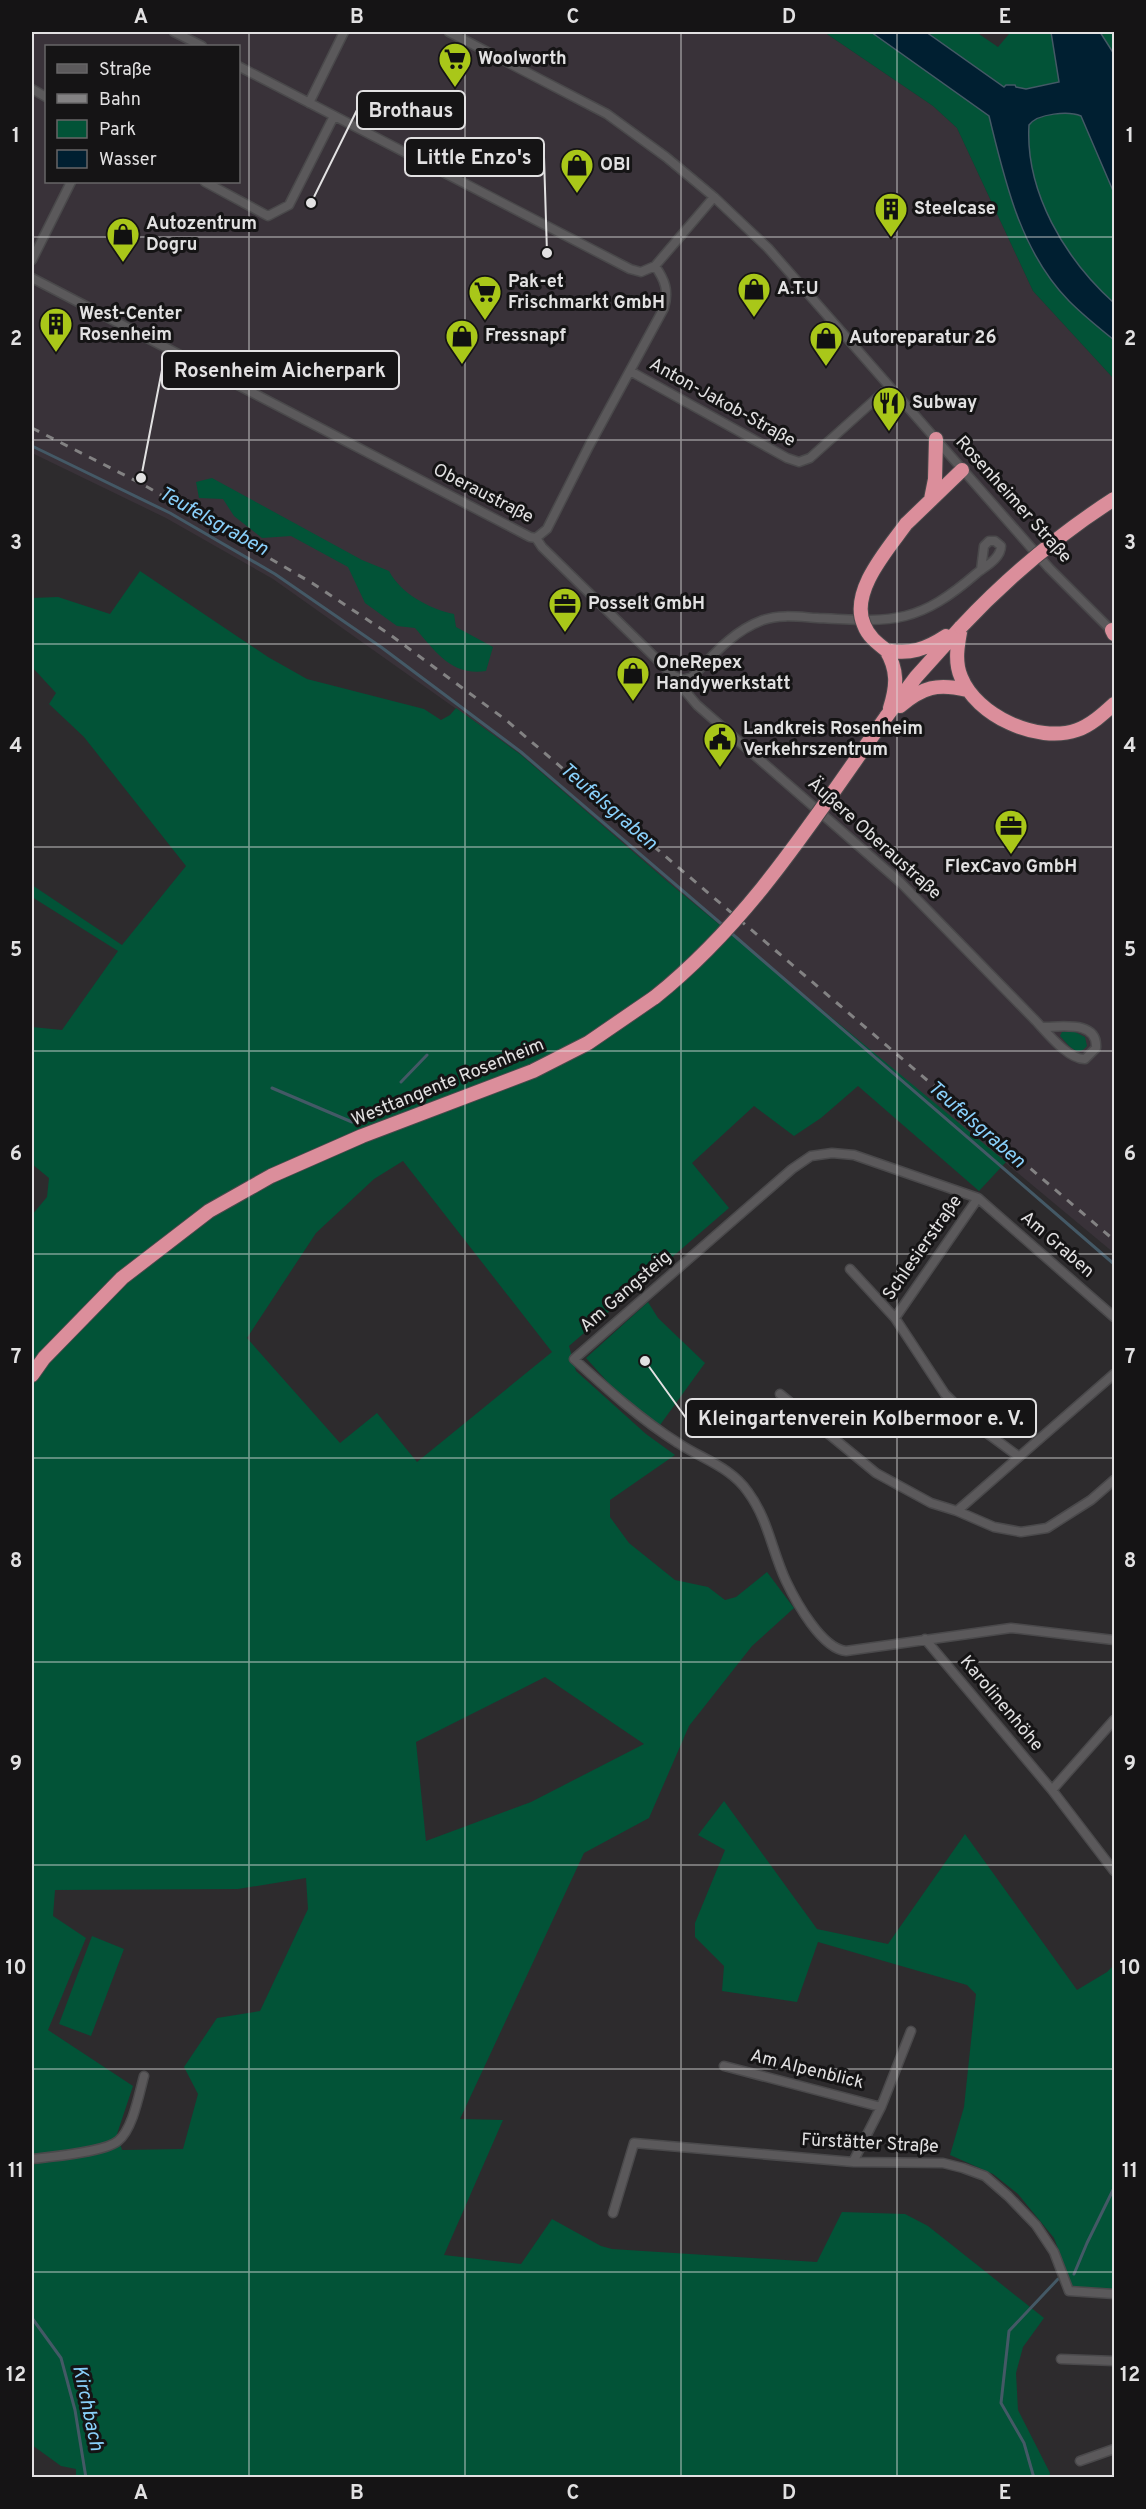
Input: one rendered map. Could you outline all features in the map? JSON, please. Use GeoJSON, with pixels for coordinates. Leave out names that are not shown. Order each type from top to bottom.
{"type":"FeatureCollection","features":[{"type":"Feature","properties":{"kind":"highway"},"geometry":{"type":"LineString","coordinates":[[931,499],[935,479],[936,439]]}},
{"type":"Feature","properties":{"kind":"highway"},"geometry":{"type":"LineString","coordinates":[[886,717],[896,678],[895,669],[885,650],[864,626],[861,616],[862,593],[876,567],[906,524],[962,470]]}},
{"type":"Feature","properties":{"kind":"highway","name":"Westtangente Rosenheim"},"geometry":{"type":"LineString","coordinates":[[32,1375],[44,1358],[122,1278],[209,1211],[271,1176],[362,1137],[532,1071],[588,1043],[655,997],[717,942],[759,894],[795,848],[916,677],[961,627],[1012,576],[1083,519],[1114,499]]}},
{"type":"Feature","properties":{"kind":"highway"},"geometry":{"type":"LineString","coordinates":[[885,650],[902,654],[918,651],[933,645],[961,627]]}},
{"type":"Feature","properties":{"kind":"highway"},"geometry":{"type":"LineString","coordinates":[[961,627],[957,662],[960,675],[967,690],[1002,719],[1027,730],[1059,734],[1077,730],[1093,722],[1114,704]]}},
{"type":"Feature","properties":{"kind":"highway"},"geometry":{"type":"LineString","coordinates":[[886,717],[921,690],[951,686],[967,690]]}},
{"type":"Feature","properties":{"kind":"street"},"geometry":{"type":"LineString","coordinates":[[174,32],[200,45]]}},
{"type":"Feature","properties":{"kind":"street"},"geometry":{"type":"LineString","coordinates":[[309,103],[344,32]]}},
{"type":"Feature","properties":{"kind":"street","name":"Rosenheimer Straße"},"geometry":{"type":"LineString","coordinates":[[449,32],[607,114],[666,157],[714,197],[768,248],[1049,568],[1114,632]]}},
{"type":"Feature","properties":{"kind":"street"},"geometry":{"type":"LineString","coordinates":[[240,67],[630,269],[641,272],[655,266],[714,197]]}},
{"type":"Feature","properties":{"kind":"street"},"geometry":{"type":"LineString","coordinates":[[206,183],[268,216],[275,213],[289,205],[333,116]]}},
{"type":"Feature","properties":{"kind":"street"},"geometry":{"type":"LineString","coordinates":[[32,260],[70,183]]}},
{"type":"Feature","properties":{"kind":"street","name":"Anton-Jakob-Straße"},"geometry":{"type":"LineString","coordinates":[[655,266],[662,276],[668,297],[630,371],[787,458],[799,462],[810,458],[889,387]]}},
{"type":"Feature","properties":{"kind":"street","name":"Oberaustraße"},"geometry":{"type":"LineString","coordinates":[[32,278],[530,537],[536,538],[542,547],[674,676],[682,680]]}},
{"type":"Feature","properties":{"kind":"street"},"geometry":{"type":"LineString","coordinates":[[536,538],[547,529],[630,371]]}},
{"type":"Feature","properties":{"kind":"street"},"geometry":{"type":"LineString","coordinates":[[682,680],[692,676],[737,634],[765,619],[789,616],[881,621],[897,619],[912,615],[938,602],[981,570]]}},
{"type":"Feature","properties":{"kind":"street","name":"Äußere Oberaustraße"},"geometry":{"type":"LineString","coordinates":[[682,680],[686,692],[697,705],[900,882],[1043,1027],[1075,1058],[1085,1059],[1096,1048],[1097,1041],[1087,1029],[1043,1027]]}},
{"type":"Feature","properties":{"kind":"street","name":"Am Gangsteig"},"geometry":{"type":"LineString","coordinates":[[787,1583],[763,1516],[748,1491],[736,1478],[726,1469],[678,1444],[625,1406],[574,1359],[775,1183],[811,1156],[832,1153],[854,1155],[978,1198]]}},
{"type":"Feature","properties":{"kind":"street","name":"Am Graben"},"geometry":{"type":"LineString","coordinates":[[978,1198],[1114,1317]]}},
{"type":"Feature","properties":{"kind":"street","name":"Schlesierstraße"},"geometry":{"type":"LineString","coordinates":[[895,1318],[978,1198]]}},
{"type":"Feature","properties":{"kind":"street","name":"Schlesierstraße"},"geometry":{"type":"LineString","coordinates":[[850,1269],[895,1318],[945,1394],[976,1425],[1018,1456]]}},
{"type":"Feature","properties":{"kind":"street"},"geometry":{"type":"LineString","coordinates":[[957,1510],[1114,1374]]}},
{"type":"Feature","properties":{"kind":"street"},"geometry":{"type":"LineString","coordinates":[[780,1394],[876,1473],[931,1503],[957,1510],[994,1527],[1020,1532],[1047,1528],[1090,1500],[1114,1480]]}},
{"type":"Feature","properties":{"kind":"street","name":"Karolinenhöhe"},"geometry":{"type":"LineString","coordinates":[[787,1583],[817,1631],[832,1647],[839,1650],[846,1651],[1011,1628],[1114,1640]]}},
{"type":"Feature","properties":{"kind":"street","name":"Karolinenhöhe"},"geometry":{"type":"LineString","coordinates":[[925,1639],[1052,1790],[1114,1872]]}},
{"type":"Feature","properties":{"kind":"street"},"geometry":{"type":"LineString","coordinates":[[1052,1790],[1114,1720]]}},
{"type":"Feature","properties":{"kind":"street","name":"Am Alpenblick"},"geometry":{"type":"LineString","coordinates":[[853,2162],[881,2107],[911,2031]]}},
{"type":"Feature","properties":{"kind":"street","name":"Am Alpenblick"},"geometry":{"type":"LineString","coordinates":[[724,2066],[881,2107]]}},
{"type":"Feature","properties":{"kind":"street"},"geometry":{"type":"LineString","coordinates":[[32,2159],[102,2148],[118,2141],[128,2127],[144,2076]]}},
{"type":"Feature","properties":{"kind":"street","name":"Fürstätter Straße"},"geometry":{"type":"LineString","coordinates":[[613,2213],[634,2143],[853,2162],[943,2163],[985,2176],[1008,2196],[1035,2224],[1054,2252],[1069,2291],[1114,2294]]}},
{"type":"Feature","properties":{"kind":"street"},"geometry":{"type":"LineString","coordinates":[[1061,2359],[1114,2361]]}},
{"type":"Feature","properties":{"kind":"street"},"geometry":{"type":"LineString","coordinates":[[1080,2460],[1114,2449]]}},
{"type":"Feature","properties":{"kind":"shaded area"},"geometry":{"type":"Polygon","coordinates":[[[32,32],[824,32],[933,106],[957,128],[1033,291],[1114,379],[1114,1253],[668,882],[520,754],[273,579],[166,518],[32,453],[32,32]]]}},
{"type":"Feature","properties":{"kind":"green space"},"geometry":{"type":"Polygon","coordinates":[[[824,32],[976,32],[998,47],[1009,32],[1114,32],[1114,379],[1033,291],[957,128],[933,106],[824,32]]]}},
{"type":"Feature","properties":{"kind":"green space"},"geometry":{"type":"Polygon","coordinates":[[[212,478],[362,560],[389,571],[401,587],[417,599],[454,614],[456,627],[493,647],[486,671],[474,672],[454,666],[437,653],[415,628],[397,626],[365,603],[348,567],[291,536],[262,538],[234,516],[223,499],[199,498],[196,482],[212,478]]]}},
{"type":"Feature","properties":{"kind":"green space"},"geometry":{"type":"Polygon","coordinates":[[[140,571],[268,657],[307,679],[424,709],[441,720],[456,708],[520,754],[668,882],[1006,1162],[979,1191],[858,1086],[821,1118],[794,1136],[754,1106],[692,1163],[729,1208],[569,1346],[576,1371],[646,1434],[675,1455],[610,1500],[610,1517],[629,1543],[675,1580],[708,1587],[725,1600],[736,1597],[767,1572],[794,1608],[752,1646],[689,1726],[649,1818],[584,1853],[460,2119],[503,2120],[444,2255],[521,2264],[552,2219],[601,2246],[612,2249],[817,2262],[842,2212],[905,2214],[928,2226],[1044,2318],[1023,2347],[1016,2373],[1018,2410],[1050,2473],[1049,2477],[76,2478],[76,2469],[61,2466],[32,2445],[32,1215],[47,1197],[49,1178],[32,1164],[32,1027],[62,1030],[118,951],[32,897],[32,885],[122,945],[186,866],[84,737],[49,704],[56,693],[32,667],[32,598],[58,597],[110,614],[140,571]],[[403,1161],[374,1179],[316,1233],[247,1338],[340,1443],[377,1413],[417,1462],[552,1352],[403,1161]],[[545,1677],[416,1742],[426,1841],[531,1802],[644,1744],[545,1677]],[[306,1878],[238,1889],[55,1890],[53,1916],[86,1938],[48,2030],[133,2086],[117,2134],[122,2150],[183,2149],[198,2094],[184,2067],[217,2018],[260,2011],[308,1909],[306,1878]]]}},
{"type":"Feature","properties":{"kind":"green space"},"geometry":{"type":"Polygon","coordinates":[[[1062,1032],[1075,1032],[1085,1037],[1087,1046],[1083,1050],[1076,1051],[1060,1036],[1062,1032]]]}},
{"type":"Feature","properties":{"kind":"green space"},"geometry":{"type":"Polygon","coordinates":[[[648,1302],[658,1318],[705,1363],[660,1425],[622,1398],[586,1358],[648,1302]]]}},
{"type":"Feature","properties":{"kind":"green space"},"geometry":{"type":"Polygon","coordinates":[[[724,1801],[817,1929],[888,1944],[965,1834],[1077,1990],[1107,1972],[1114,1965],[1114,2290],[1073,2288],[1054,2238],[1018,2194],[993,2174],[950,2155],[964,2107],[976,1994],[967,1985],[818,1942],[797,2002],[722,1991],[724,1966],[695,1937],[695,1923],[725,1850],[698,1835],[724,1801]]]}},
{"type":"Feature","properties":{"kind":"green space"},"geometry":{"type":"Polygon","coordinates":[[[92,1936],[124,1949],[91,2036],[59,2024],[92,1936]]]}},
{"type":"Feature","properties":{"kind":"water"},"geometry":{"type":"Polygon","coordinates":[[[871,32],[926,32],[1004,87],[1015,85],[1026,89],[1059,82],[1051,32],[1100,32],[1114,54],[1114,193],[1081,116],[1054,114],[1033,121],[1029,125],[1029,150],[1041,199],[1052,223],[1079,266],[1114,303],[1114,340],[1069,301],[1038,260],[1026,238],[1008,190],[989,116],[871,32]]]}},
{"type":"Feature","properties":{"kind":"waterway","name":"Teufelsgraben"},"geometry":{"type":"LineString","coordinates":[[32,446],[170,513],[275,574],[381,647],[521,752],[725,927]]}},
{"type":"Feature","properties":{"kind":"waterway","name":"Teufelsgraben"},"geometry":{"type":"LineString","coordinates":[[730,932],[1114,1264]]}},
{"type":"Feature","properties":{"kind":"waterway"},"geometry":{"type":"LineString","coordinates":[[401,1082],[427,1055]]}},
{"type":"Feature","properties":{"kind":"waterway"},"geometry":{"type":"LineString","coordinates":[[272,1088],[352,1122],[363,1114]]}},
{"type":"Feature","properties":{"kind":"waterway","name":"Kirchbach"},"geometry":{"type":"LineString","coordinates":[[32,1995],[32,2009]]}},
{"type":"Feature","properties":{"kind":"waterway","name":"Teufelsgraben"},"geometry":{"type":"LineString","coordinates":[[1074,2274],[1114,2188]]}},
{"type":"Feature","properties":{"kind":"waterway","name":"Teufelsgraben"},"geometry":{"type":"LineString","coordinates":[[1034,2478],[1024,2443],[1001,2403],[1009,2331],[1058,2279]]}},
{"type":"Feature","properties":{"kind":"waterway","name":"Kirchbach"},"geometry":{"type":"LineString","coordinates":[[32,2318],[61,2358],[75,2410],[86,2478]]}},
{"type":"Feature","properties":{"kind":"railway"},"geometry":{"type":"LineString","coordinates":[[32,428],[144,485],[312,583],[389,634],[506,720],[1114,1240]]}},
{"type":"Feature","properties":{"kind":"place","name":"Woolworth"},"geometry":{"type":"Point","coordinates":[455,88]}},
{"type":"Feature","properties":{"kind":"place","name":"OBI"},"geometry":{"type":"Point","coordinates":[577,194]}},
{"type":"Feature","properties":{"kind":"place","name":"Brothaus"},"geometry":{"type":"Point","coordinates":[311,203]}},
{"type":"Feature","properties":{"kind":"place","name":"Steelcase"},"geometry":{"type":"Point","coordinates":[891,238]}},
{"type":"Feature","properties":{"kind":"place","name":"Little Enzo's"},"geometry":{"type":"Point","coordinates":[547,253]}},
{"type":"Feature","properties":{"kind":"place","name":"Autozentrum Dogru"},"geometry":{"type":"Point","coordinates":[123,263]}},
{"type":"Feature","properties":{"kind":"place","name":"A.T.U"},"geometry":{"type":"Point","coordinates":[754,318]}},
{"type":"Feature","properties":{"kind":"place","name":"Pak-et Frischmarkt GmbH"},"geometry":{"type":"Point","coordinates":[485,321]}},
{"type":"Feature","properties":{"kind":"place","name":"West-Center Rosenheim"},"geometry":{"type":"Point","coordinates":[56,353]}},
{"type":"Feature","properties":{"kind":"place","name":"Fressnapf"},"geometry":{"type":"Point","coordinates":[462,365]}},
{"type":"Feature","properties":{"kind":"place","name":"Autoreparatur 26"},"geometry":{"type":"Point","coordinates":[826,367]}},
{"type":"Feature","properties":{"kind":"place","name":"Subway"},"geometry":{"type":"Point","coordinates":[889,432]}},
{"type":"Feature","properties":{"kind":"place","name":"Rosenheim Aicherpark"},"geometry":{"type":"Point","coordinates":[141,478]}},
{"type":"Feature","properties":{"kind":"place","name":"Posselt GmbH"},"geometry":{"type":"Point","coordinates":[565,633]}},
{"type":"Feature","properties":{"kind":"place","name":"OneRepex Handywerkstatt"},"geometry":{"type":"Point","coordinates":[633,702]}},
{"type":"Feature","properties":{"kind":"place","name":"Landkreis Rosenheim Verkehrszentrum"},"geometry":{"type":"Point","coordinates":[720,768]}},
{"type":"Feature","properties":{"kind":"place","name":"FlexCavo GmbH"},"geometry":{"type":"Point","coordinates":[1011,855]}},
{"type":"Feature","properties":{"kind":"place","name":"Kleingartenverein Kolbermoor e. V."},"geometry":{"type":"Point","coordinates":[645,1361]}}]}
